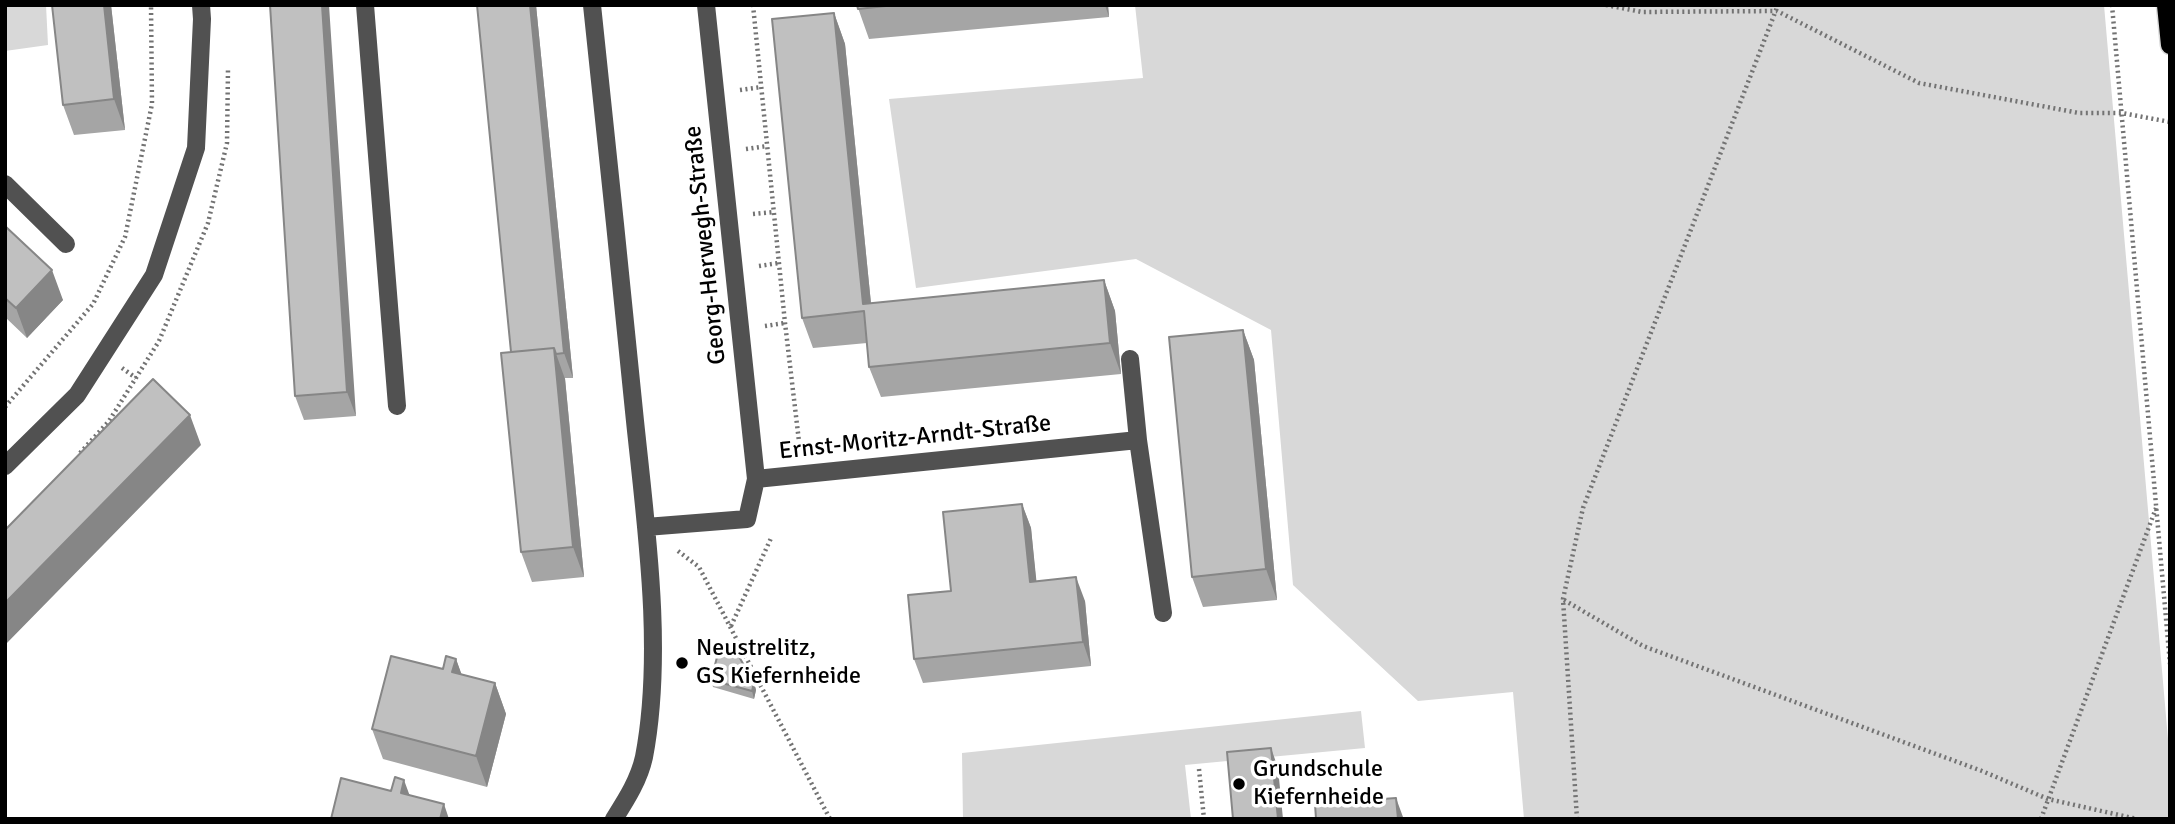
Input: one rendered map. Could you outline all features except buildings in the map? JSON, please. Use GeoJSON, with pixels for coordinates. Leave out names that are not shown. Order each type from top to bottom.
{"type":"FeatureCollection","features":[{"type":"Feature","properties":{"kind":"main road"},"geometry":{"type":"LineString","coordinates":[[2166,5],[2170,46]]}},
{"type":"Feature","properties":{"kind":"street"},"geometry":{"type":"LineString","coordinates":[[5,466],[77,395],[154,275],[196,148],[201,5]]}},
{"type":"Feature","properties":{"kind":"street"},"geometry":{"type":"LineString","coordinates":[[365,5],[397,406]]}},
{"type":"Feature","properties":{"kind":"street"},"geometry":{"type":"LineString","coordinates":[[593,5],[646,527],[653,653],[650,719],[643,761],[630,793],[614,819]]}},
{"type":"Feature","properties":{"kind":"street","name":"Georg-Herwegh-Straße"},"geometry":{"type":"LineString","coordinates":[[706,5],[756,479]]}},
{"type":"Feature","properties":{"kind":"street"},"geometry":{"type":"LineString","coordinates":[[5,184],[66,244]]}},
{"type":"Feature","properties":{"kind":"street"},"geometry":{"type":"LineString","coordinates":[[1130,359],[1138,440],[1163,614]]}},
{"type":"Feature","properties":{"kind":"street","name":"Ernst-Moritz-Arndt-Straße"},"geometry":{"type":"LineString","coordinates":[[646,527],[747,519],[756,479],[1138,440]]}},
{"type":"Feature","properties":{"kind":"path"},"geometry":{"type":"LineString","coordinates":[[5,407],[93,304],[125,237],[152,104],[151,5]]}},
{"type":"Feature","properties":{"kind":"path"},"geometry":{"type":"LineString","coordinates":[[753,5],[785,323],[804,474]]}},
{"type":"Feature","properties":{"kind":"path"},"geometry":{"type":"LineString","coordinates":[[1606,5],[1642,12],[1777,8],[1919,83],[2079,113],[2122,113],[2170,121]]}},
{"type":"Feature","properties":{"kind":"path"},"geometry":{"type":"LineString","coordinates":[[2112,5],[2170,664]]}},
{"type":"Feature","properties":{"kind":"path"},"geometry":{"type":"LineString","coordinates":[[1577,819],[1563,599],[1583,508],[1777,8]]}},
{"type":"Feature","properties":{"kind":"path"},"geometry":{"type":"LineString","coordinates":[[2041,819],[2157,506]]}},
{"type":"Feature","properties":{"kind":"path"},"geometry":{"type":"LineString","coordinates":[[646,527],[699,567],[830,819]]}},
{"type":"Feature","properties":{"kind":"path"},"geometry":{"type":"LineString","coordinates":[[730,627],[772,536]]}},
{"type":"Feature","properties":{"kind":"path"},"geometry":{"type":"LineString","coordinates":[[1563,599],[1643,646],[1969,766],[2048,799],[2137,819]]}},
{"type":"Feature","properties":{"kind":"path"},"geometry":{"type":"LineString","coordinates":[[1199,769],[1204,819]]}},
{"type":"Feature","properties":{"kind":"shaded area"},"geometry":{"type":"Polygon","coordinates":[[[5,5],[46,5],[48,45],[5,51],[5,5]]]}},
{"type":"Feature","properties":{"kind":"shaded area"},"geometry":{"type":"Polygon","coordinates":[[[1135,5],[2104,5],[2170,762],[2170,819],[1524,819],[1513,692],[1418,701],[1293,585],[1271,330],[1136,259],[916,288],[889,99],[1143,78],[1135,5]]]}},
{"type":"Feature","properties":{"kind":"shaded area"},"geometry":{"type":"Polygon","coordinates":[[[1361,711],[1365,748],[1185,765],[1191,819],[963,819],[962,753],[1361,711]]]}},
{"type":"Feature","properties":{"kind":"place","name":"Neustrelitz, GS Kiefernheide"},"geometry":{"type":"Point","coordinates":[682,663]}},
{"type":"Feature","properties":{"kind":"place","name":"Grundschule Kiefernheide"},"geometry":{"type":"Point","coordinates":[1239,784]}}]}
